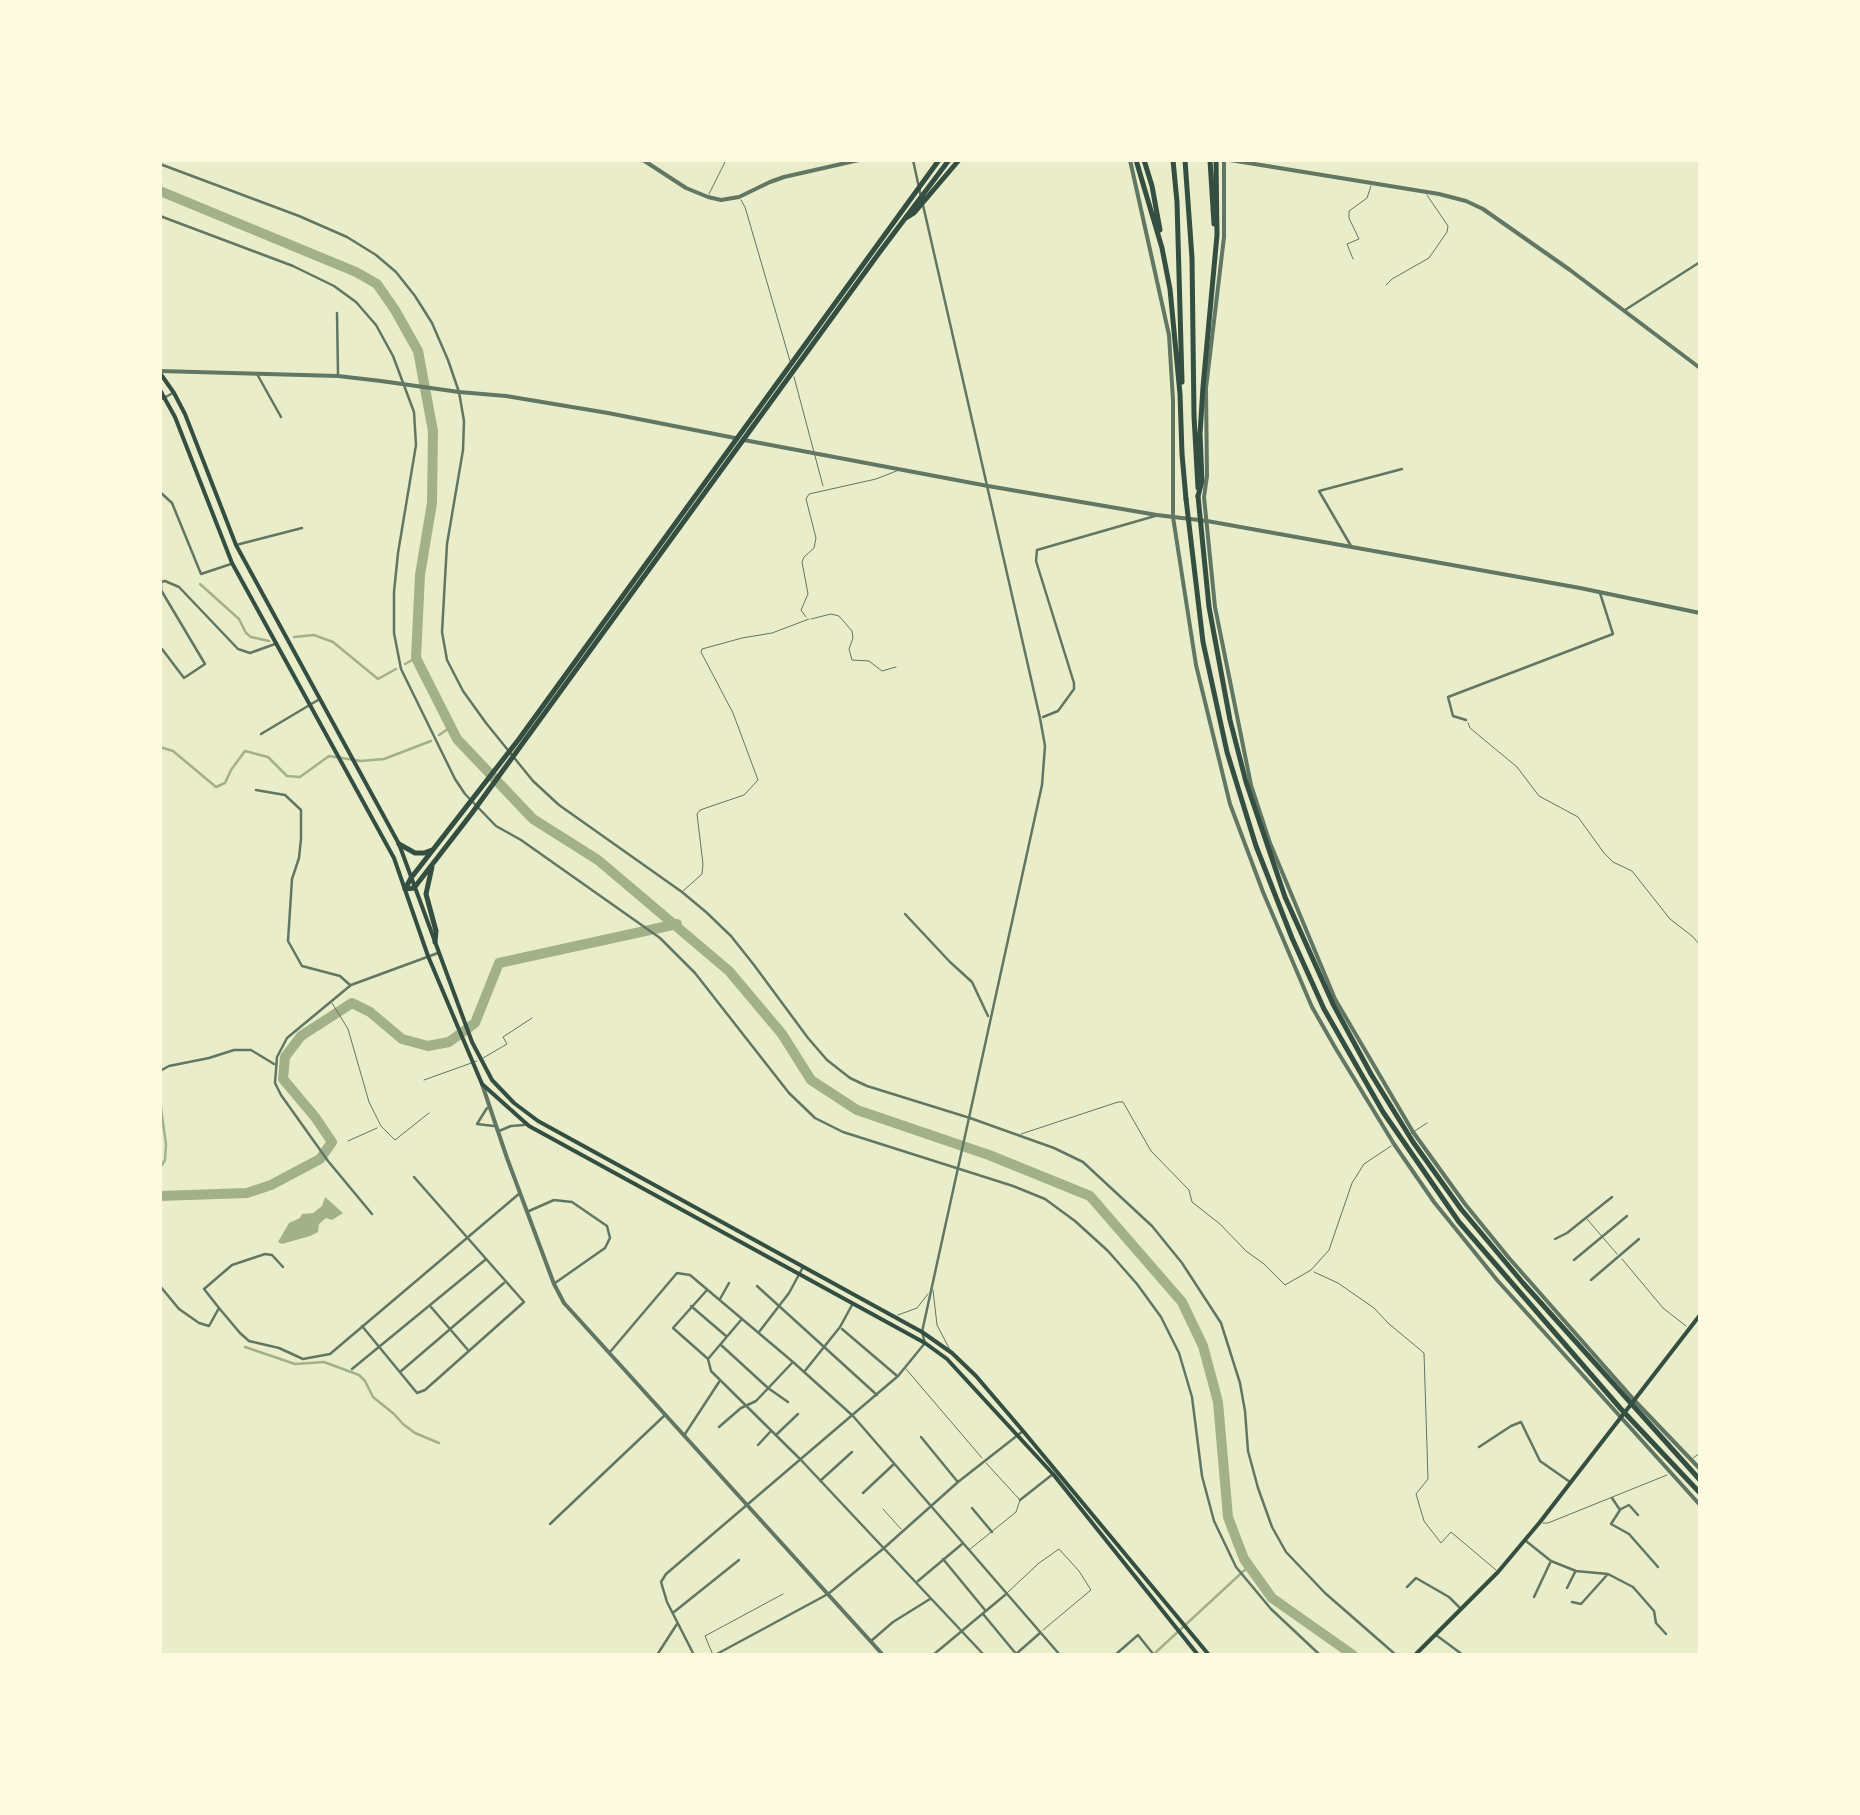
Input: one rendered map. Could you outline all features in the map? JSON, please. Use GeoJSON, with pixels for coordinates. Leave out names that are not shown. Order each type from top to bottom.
{"type":"FeatureCollection","features":[{"type":"Feature","properties":{"kind":"highway"},"geometry":{"type":"LineString","coordinates":[[405,889],[939,160]]}},
{"type":"Feature","properties":{"kind":"highway"},"geometry":{"type":"LineString","coordinates":[[405,889],[414,888],[472,813],[949,160]]}},
{"type":"Feature","properties":{"kind":"highway"},"geometry":{"type":"LineString","coordinates":[[903,220],[914,213],[959,160]]}},
{"type":"Feature","properties":{"kind":"highway"},"geometry":{"type":"LineString","coordinates":[[1133,160],[1162,248]]}},
{"type":"Feature","properties":{"kind":"highway"},"geometry":{"type":"LineString","coordinates":[[1144,160],[1158,212],[1174,318],[1186,499],[1203,642],[1227,752],[1256,846],[1285,921],[1318,996],[1383,1112],[1458,1222],[1620,1409],[1700,1494]]}},
{"type":"Feature","properties":{"kind":"highway"},"geometry":{"type":"LineString","coordinates":[[1173,160],[1186,499]]}},
{"type":"Feature","properties":{"kind":"highway"},"geometry":{"type":"LineString","coordinates":[[1185,160],[1192,258],[1198,496],[1211,623],[1246,782],[1285,897],[1333,1004],[1413,1142],[1461,1209],[1523,1284],[1700,1480]]}},
{"type":"Feature","properties":{"kind":"highway"},"geometry":{"type":"LineString","coordinates":[[1198,496],[1202,482],[1200,434],[1220,160]]}},
{"type":"Feature","properties":{"kind":"highway"},"geometry":{"type":"LineString","coordinates":[[399,844],[416,852],[435,849]]}},
{"type":"Feature","properties":{"kind":"highway"},"geometry":{"type":"LineString","coordinates":[[432,866],[426,894],[436,942]]}},
{"type":"Feature","properties":{"kind":"main road"},"geometry":{"type":"LineString","coordinates":[[160,372],[174,393],[236,544],[399,844],[470,1039],[482,1084],[529,1126],[925,1344],[960,1371],[1053,1474],[1198,1655]]}},
{"type":"Feature","properties":{"kind":"main road"},"geometry":{"type":"LineString","coordinates":[[160,390],[232,563],[394,858],[457,1028],[492,1080],[538,1122],[922,1332],[952,1353],[1023,1431],[1209,1655]]}},
{"type":"Feature","properties":{"kind":"main road"},"geometry":{"type":"LineString","coordinates":[[240,579],[251,572]]}},
{"type":"Feature","properties":{"kind":"main road"},"geometry":{"type":"LineString","coordinates":[[1418,1654],[1498,1572],[1540,1522],[1700,1315]]}},
{"type":"Feature","properties":{"kind":"street"},"geometry":{"type":"LineString","coordinates":[[642,160],[686,188],[721,200],[739,197],[770,182],[860,160]]}},
{"type":"Feature","properties":{"kind":"street"},"geometry":{"type":"LineString","coordinates":[[694,1655],[660,1582],[906,1369],[925,1344],[922,1332],[1042,785],[1046,746],[913,160]]}},
{"type":"Feature","properties":{"kind":"street"},"geometry":{"type":"LineString","coordinates":[[1133,160],[1170,335],[1173,517],[1196,664],[1230,804],[1263,892],[1312,1006],[1394,1144],[1434,1202],[1497,1280],[1700,1505]]}},
{"type":"Feature","properties":{"kind":"street"},"geometry":{"type":"LineString","coordinates":[[1700,368],[1483,209],[1466,201],[1371,182],[1220,160],[1224,237],[1206,388],[1204,497],[1215,607],[1251,784],[1270,842],[1335,999],[1413,1132],[1487,1232],[1700,1469]]}},
{"type":"Feature","properties":{"kind":"street"},"geometry":{"type":"LineString","coordinates":[[160,164],[347,237],[396,272],[416,296],[448,360],[464,421],[442,596],[446,660],[486,723],[559,805],[682,892],[731,936],[827,1060],[850,1078],[1054,1148],[1082,1162],[1152,1226],[1182,1263],[1220,1323],[1232,1353],[1245,1412],[1248,1451],[1272,1527],[1286,1552],[1305,1574],[1396,1655]]}},
{"type":"Feature","properties":{"kind":"street"},"geometry":{"type":"LineString","coordinates":[[160,216],[293,266],[334,286],[356,302],[394,356],[414,412],[416,446],[398,553],[394,634],[401,669],[455,779],[480,812],[660,938],[696,972],[789,1093],[815,1118],[843,1132],[959,1167],[1045,1199],[1108,1251],[1160,1317],[1179,1353],[1192,1398],[1202,1476],[1214,1521],[1236,1567],[1271,1609],[1320,1655]]}},
{"type":"Feature","properties":{"kind":"street"},"geometry":{"type":"LineString","coordinates":[[1624,310],[1700,262]]}},
{"type":"Feature","properties":{"kind":"street"},"geometry":{"type":"LineString","coordinates":[[337,314],[338,376]]}},
{"type":"Feature","properties":{"kind":"street"},"geometry":{"type":"LineString","coordinates":[[160,372],[338,376],[506,396],[1700,612]]}},
{"type":"Feature","properties":{"kind":"street"},"geometry":{"type":"LineString","coordinates":[[256,373],[281,417]]}},
{"type":"Feature","properties":{"kind":"street"},"geometry":{"type":"LineString","coordinates":[[163,399],[174,393]]}},
{"type":"Feature","properties":{"kind":"street"},"geometry":{"type":"LineString","coordinates":[[1351,548],[1319,490],[1402,469]]}},
{"type":"Feature","properties":{"kind":"street"},"geometry":{"type":"LineString","coordinates":[[160,492],[172,504],[201,574],[232,563]]}},
{"type":"Feature","properties":{"kind":"street"},"geometry":{"type":"LineString","coordinates":[[1040,718],[1058,711],[1074,683],[1036,561],[1037,550],[1157,515]]}},
{"type":"Feature","properties":{"kind":"street"},"geometry":{"type":"LineString","coordinates":[[236,544],[302,528]]}},
{"type":"Feature","properties":{"kind":"street"},"geometry":{"type":"LineString","coordinates":[[162,649],[184,678],[205,664],[162,590],[160,582],[165,580],[179,586],[238,649],[250,653],[275,644]]}},
{"type":"Feature","properties":{"kind":"street"},"geometry":{"type":"LineString","coordinates":[[1466,720],[1453,716],[1448,697],[1613,634],[1600,592]]}},
{"type":"Feature","properties":{"kind":"street"},"geometry":{"type":"LineString","coordinates":[[261,734],[320,700]]}},
{"type":"Feature","properties":{"kind":"street"},"geometry":{"type":"LineString","coordinates":[[256,790],[285,796],[300,810],[301,838],[292,879],[288,940],[302,966],[340,976],[351,986]]}},
{"type":"Feature","properties":{"kind":"street"},"geometry":{"type":"LineString","coordinates":[[905,914],[972,982],[990,1018]]}},
{"type":"Feature","properties":{"kind":"street"},"geometry":{"type":"LineString","coordinates":[[372,1214],[281,1096],[276,1083],[280,1048],[351,986],[439,952]]}},
{"type":"Feature","properties":{"kind":"street"},"geometry":{"type":"LineString","coordinates":[[160,1072],[169,1066],[234,1050],[251,1050],[276,1065]]}},
{"type":"Feature","properties":{"kind":"street"},"geometry":{"type":"LineString","coordinates":[[492,1080],[482,1084],[564,1303],[883,1655]]}},
{"type":"Feature","properties":{"kind":"street"},"geometry":{"type":"LineString","coordinates":[[490,1104],[477,1124],[497,1129],[529,1126]]}},
{"type":"Feature","properties":{"kind":"street"},"geometry":{"type":"LineString","coordinates":[[362,1326],[416,1393],[524,1302],[414,1177]]}},
{"type":"Feature","properties":{"kind":"street"},"geometry":{"type":"LineString","coordinates":[[283,1268],[272,1255],[265,1254],[232,1265],[204,1290],[249,1341],[280,1348],[299,1358],[330,1354],[521,1192]]}},
{"type":"Feature","properties":{"kind":"street"},"geometry":{"type":"LineString","coordinates":[[1555,1239],[1612,1197]]}},
{"type":"Feature","properties":{"kind":"street"},"geometry":{"type":"LineString","coordinates":[[528,1212],[554,1200],[572,1202],[607,1226],[610,1238],[606,1248],[554,1284]]}},
{"type":"Feature","properties":{"kind":"street"},"geometry":{"type":"LineString","coordinates":[[1574,1260],[1628,1216]]}},
{"type":"Feature","properties":{"kind":"street"},"geometry":{"type":"LineString","coordinates":[[1591,1280],[1640,1239]]}},
{"type":"Feature","properties":{"kind":"street"},"geometry":{"type":"LineString","coordinates":[[352,1370],[486,1259]]}},
{"type":"Feature","properties":{"kind":"street"},"geometry":{"type":"LineString","coordinates":[[758,1333],[802,1268]]}},
{"type":"Feature","properties":{"kind":"street"},"geometry":{"type":"LineString","coordinates":[[609,1354],[677,1273],[690,1276],[853,1416],[1060,1655]]}},
{"type":"Feature","properties":{"kind":"street"},"geometry":{"type":"LineString","coordinates":[[399,1373],[505,1282]]}},
{"type":"Feature","properties":{"kind":"street"},"geometry":{"type":"LineString","coordinates":[[719,1300],[729,1282]]}},
{"type":"Feature","properties":{"kind":"street"},"geometry":{"type":"LineString","coordinates":[[160,1286],[179,1309],[199,1324],[209,1326],[220,1308]]}},
{"type":"Feature","properties":{"kind":"street"},"geometry":{"type":"LineString","coordinates":[[758,1286],[877,1395]]}},
{"type":"Feature","properties":{"kind":"street"},"geometry":{"type":"LineString","coordinates":[[707,1290],[673,1328],[708,1359],[710,1370],[720,1381],[820,1480],[984,1655]]}},
{"type":"Feature","properties":{"kind":"street"},"geometry":{"type":"LineString","coordinates":[[804,1372],[840,1327],[852,1305]]}},
{"type":"Feature","properties":{"kind":"street"},"geometry":{"type":"LineString","coordinates":[[430,1306],[469,1352]]}},
{"type":"Feature","properties":{"kind":"street"},"geometry":{"type":"LineString","coordinates":[[691,1306],[727,1337]]}},
{"type":"Feature","properties":{"kind":"street"},"geometry":{"type":"LineString","coordinates":[[708,1359],[742,1319]]}},
{"type":"Feature","properties":{"kind":"street"},"geometry":{"type":"LineString","coordinates":[[840,1327],[898,1376]]}},
{"type":"Feature","properties":{"kind":"street"},"geometry":{"type":"LineString","coordinates":[[721,1344],[788,1402]]}},
{"type":"Feature","properties":{"kind":"street"},"geometry":{"type":"LineString","coordinates":[[719,1428],[793,1362]]}},
{"type":"Feature","properties":{"kind":"street"},"geometry":{"type":"LineString","coordinates":[[684,1435],[720,1381]]}},
{"type":"Feature","properties":{"kind":"street"},"geometry":{"type":"LineString","coordinates":[[550,1524],[666,1414]]}},
{"type":"Feature","properties":{"kind":"street"},"geometry":{"type":"LineString","coordinates":[[775,1436],[798,1414]]}},
{"type":"Feature","properties":{"kind":"street"},"geometry":{"type":"LineString","coordinates":[[1479,1446],[1522,1422],[1540,1461],[1571,1483]]}},
{"type":"Feature","properties":{"kind":"street"},"geometry":{"type":"LineString","coordinates":[[758,1445],[771,1431]]}},
{"type":"Feature","properties":{"kind":"street"},"geometry":{"type":"LineString","coordinates":[[714,1655],[828,1594],[1023,1431]]}},
{"type":"Feature","properties":{"kind":"street"},"geometry":{"type":"LineString","coordinates":[[921,1437],[958,1482]]}},
{"type":"Feature","properties":{"kind":"street"},"geometry":{"type":"LineString","coordinates":[[820,1480],[852,1452]]}},
{"type":"Feature","properties":{"kind":"street"},"geometry":{"type":"LineString","coordinates":[[863,1492],[895,1463]]}},
{"type":"Feature","properties":{"kind":"street"},"geometry":{"type":"LineString","coordinates":[[1020,1500],[1053,1474]]}},
{"type":"Feature","properties":{"kind":"street"},"geometry":{"type":"LineString","coordinates":[[1612,1498],[1620,1510]]}},
{"type":"Feature","properties":{"kind":"street"},"geometry":{"type":"LineString","coordinates":[[1638,1515],[1628,1505],[1611,1524],[1629,1534],[1658,1567]]}},
{"type":"Feature","properties":{"kind":"street"},"geometry":{"type":"LineString","coordinates":[[972,1508],[992,1532]]}},
{"type":"Feature","properties":{"kind":"street"},"geometry":{"type":"LineString","coordinates":[[1524,1540],[1550,1562],[1576,1571],[1608,1574],[1633,1587],[1654,1611],[1656,1623],[1666,1634]]}},
{"type":"Feature","properties":{"kind":"street"},"geometry":{"type":"LineString","coordinates":[[917,1583],[963,1543]]}},
{"type":"Feature","properties":{"kind":"street"},"geometry":{"type":"LineString","coordinates":[[944,1559],[1016,1655],[1041,1632]]}},
{"type":"Feature","properties":{"kind":"street"},"geometry":{"type":"LineString","coordinates":[[673,1612],[739,1560]]}},
{"type":"Feature","properties":{"kind":"street"},"geometry":{"type":"LineString","coordinates":[[1534,1596],[1550,1562]]}},
{"type":"Feature","properties":{"kind":"street"},"geometry":{"type":"LineString","coordinates":[[1567,1588],[1576,1571]]}},
{"type":"Feature","properties":{"kind":"street"},"geometry":{"type":"LineString","coordinates":[[1572,1602],[1581,1604],[1608,1574]]}},
{"type":"Feature","properties":{"kind":"street"},"geometry":{"type":"LineString","coordinates":[[1407,1587],[1416,1578],[1449,1596],[1461,1609]]}},
{"type":"Feature","properties":{"kind":"street"},"geometry":{"type":"LineString","coordinates":[[934,1655],[1007,1592]]}},
{"type":"Feature","properties":{"kind":"street"},"geometry":{"type":"LineString","coordinates":[[870,1641],[931,1598]]}},
{"type":"Feature","properties":{"kind":"street"},"geometry":{"type":"LineString","coordinates":[[657,1655],[678,1622]]}},
{"type":"Feature","properties":{"kind":"street"},"geometry":{"type":"LineString","coordinates":[[1435,1634],[1463,1655]]}},
{"type":"Feature","properties":{"kind":"street"},"geometry":{"type":"LineString","coordinates":[[1114,1655],[1138,1635],[1153,1654]]}},
{"type":"Feature","properties":{"kind":"lane"},"geometry":{"type":"LineString","coordinates":[[650,165],[656,160]]}},
{"type":"Feature","properties":{"kind":"lane"},"geometry":{"type":"LineString","coordinates":[[708,198],[726,160]]}},
{"type":"Feature","properties":{"kind":"lane"},"geometry":{"type":"LineString","coordinates":[[1354,259],[1347,244],[1359,239],[1349,211],[1367,198],[1371,182]]}},
{"type":"Feature","properties":{"kind":"lane"},"geometry":{"type":"LineString","coordinates":[[1386,286],[1428,258],[1446,232],[1448,226],[1425,192]]}},
{"type":"Feature","properties":{"kind":"lane"},"geometry":{"type":"LineString","coordinates":[[739,197],[746,207],[824,490]]}},
{"type":"Feature","properties":{"kind":"lane"},"geometry":{"type":"LineString","coordinates":[[809,620],[801,610],[808,594],[802,562],[814,548],[816,538],[808,494],[876,479],[904,468]]}},
{"type":"Feature","properties":{"kind":"lane"},"geometry":{"type":"LineString","coordinates":[[682,892],[702,874],[700,810],[744,795],[758,780],[733,713],[702,649],[831,614],[839,616],[852,631],[852,660],[870,661],[882,670],[896,667]]}},
{"type":"Feature","properties":{"kind":"lane"},"geometry":{"type":"LineString","coordinates":[[1466,720],[1470,728],[1516,767],[1539,796],[1578,816],[1604,853],[1632,872],[1670,918],[1700,946]]}},
{"type":"Feature","properties":{"kind":"lane"},"geometry":{"type":"LineString","coordinates":[[330,1001],[348,1029],[380,1126],[395,1140],[429,1113]]}},
{"type":"Feature","properties":{"kind":"lane"},"geometry":{"type":"LineString","coordinates":[[424,1080],[477,1061],[507,1044],[502,1037],[532,1018]]}},
{"type":"Feature","properties":{"kind":"lane"},"geometry":{"type":"LineString","coordinates":[[1018,1135],[1123,1102],[1151,1151],[1189,1190],[1192,1202],[1285,1285],[1311,1270],[1329,1250],[1352,1183],[1364,1164],[1427,1124]]}},
{"type":"Feature","properties":{"kind":"lane"},"geometry":{"type":"LineString","coordinates":[[348,1142],[380,1126]]}},
{"type":"Feature","properties":{"kind":"lane"},"geometry":{"type":"LineString","coordinates":[[1587,1219],[1664,1308],[1690,1329]]}},
{"type":"Feature","properties":{"kind":"lane"},"geometry":{"type":"LineString","coordinates":[[1311,1270],[1374,1308],[1424,1353],[1428,1480],[1416,1494],[1424,1521],[1441,1543],[1452,1532],[1498,1572]]}},
{"type":"Feature","properties":{"kind":"lane"},"geometry":{"type":"LineString","coordinates":[[893,1316],[917,1308],[932,1287]]}},
{"type":"Feature","properties":{"kind":"lane"},"geometry":{"type":"LineString","coordinates":[[932,1287],[937,1325],[952,1353]]}},
{"type":"Feature","properties":{"kind":"lane"},"geometry":{"type":"LineString","coordinates":[[906,1369],[1020,1500],[1016,1512],[969,1550]]}},
{"type":"Feature","properties":{"kind":"lane"},"geometry":{"type":"LineString","coordinates":[[1540,1522],[1548,1524],[1612,1498],[1670,1473],[1700,1454]]}},
{"type":"Feature","properties":{"kind":"lane"},"geometry":{"type":"LineString","coordinates":[[883,1510],[903,1531]]}},
{"type":"Feature","properties":{"kind":"lane"},"geometry":{"type":"LineString","coordinates":[[1007,1592],[1059,1548],[1079,1571],[1091,1590],[1041,1632]]}},
{"type":"Feature","properties":{"kind":"lane"},"geometry":{"type":"LineString","coordinates":[[714,1655],[705,1636],[783,1594]]}},
{"type":"Feature","properties":{"kind":"shaded area"},"geometry":{"type":"Polygon","coordinates":[[[325,1197],[343,1213],[332,1220],[326,1218],[319,1224],[318,1232],[310,1236],[278,1242],[289,1223],[302,1214],[313,1213],[325,1197]]]}},
{"type":"Feature","properties":{"kind":"waterway"},"geometry":{"type":"LineString","coordinates":[[160,191],[377,284],[418,351],[433,431],[432,503],[420,575],[416,658],[457,739],[533,819],[598,860],[729,971],[782,1034],[811,1080],[857,1110],[989,1155],[1090,1196],[1182,1302],[1203,1346],[1218,1402],[1228,1517],[1244,1559],[1272,1598],[1353,1655]]}},
{"type":"Feature","properties":{"kind":"waterway"},"geometry":{"type":"LineString","coordinates":[[200,584],[239,619],[246,633],[269,641]]}},
{"type":"Feature","properties":{"kind":"waterway"},"geometry":{"type":"LineString","coordinates":[[294,637],[314,635],[333,642],[378,679],[396,669]]}},
{"type":"Feature","properties":{"kind":"waterway"},"geometry":{"type":"LineString","coordinates":[[405,664],[416,658]]}},
{"type":"Feature","properties":{"kind":"waterway"},"geometry":{"type":"LineString","coordinates":[[439,735],[451,727]]}},
{"type":"Feature","properties":{"kind":"waterway"},"geometry":{"type":"LineString","coordinates":[[160,747],[173,751],[216,787],[225,783],[245,751],[268,757],[287,776],[300,777],[329,756],[361,761],[384,759],[431,741]]}},
{"type":"Feature","properties":{"kind":"waterway"},"geometry":{"type":"LineString","coordinates":[[160,1196],[247,1193],[320,1159],[332,1142],[283,1079],[285,1057],[301,1036],[352,1003],[370,1012],[402,1039],[428,1046],[449,1042],[475,1023],[499,963],[677,924]]}},
{"type":"Feature","properties":{"kind":"waterway"},"geometry":{"type":"LineString","coordinates":[[160,1101],[166,1144],[160,1168]]}},
{"type":"Feature","properties":{"kind":"waterway"},"geometry":{"type":"LineString","coordinates":[[245,1347],[295,1364],[324,1362],[359,1375],[373,1397],[403,1424],[439,1443]]}},
{"type":"Feature","properties":{"kind":"waterway"},"geometry":{"type":"LineString","coordinates":[[1155,1653],[1249,1566]]}}]}
